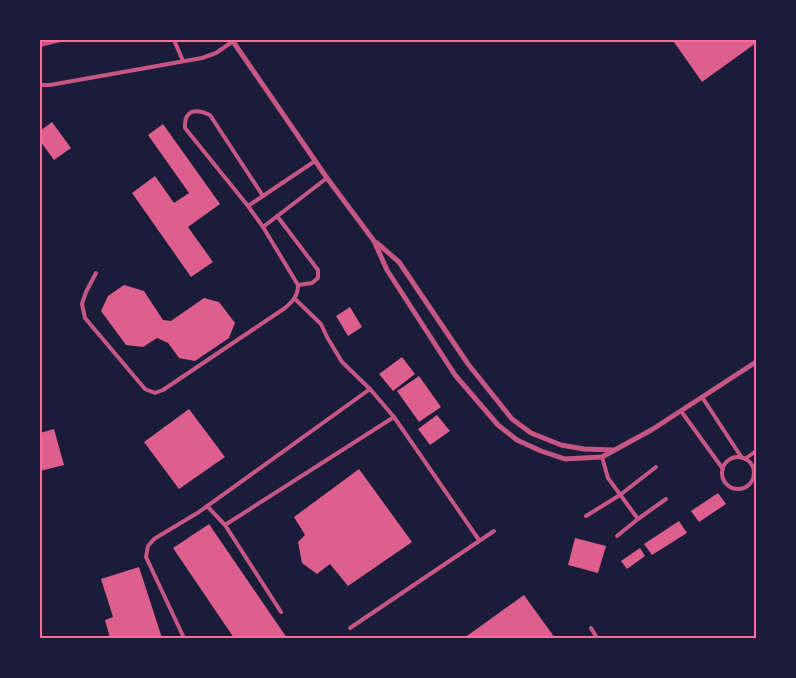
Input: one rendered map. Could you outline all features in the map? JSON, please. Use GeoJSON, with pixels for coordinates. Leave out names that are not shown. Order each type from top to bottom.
{"type":"FeatureCollection","features":[{"type":"Feature","properties":{"kind":"street"},"geometry":{"type":"LineString","coordinates":[[232,41],[327,178],[374,241],[387,270],[455,375],[498,425],[517,440],[566,459],[602,457],[654,429],[756,362]]}},
{"type":"Feature","properties":{"kind":"street"},"geometry":{"type":"LineString","coordinates":[[374,241],[399,262],[468,364],[512,419],[531,433],[561,445],[584,450],[616,450]]}},
{"type":"Feature","properties":{"kind":"lane"},"geometry":{"type":"LineString","coordinates":[[40,45],[60,40]]}},
{"type":"Feature","properties":{"kind":"lane"},"geometry":{"type":"LineString","coordinates":[[174,40],[183,61]]}},
{"type":"Feature","properties":{"kind":"lane"},"geometry":{"type":"LineString","coordinates":[[40,85],[50,85],[202,58],[216,53],[232,41]]}},
{"type":"Feature","properties":{"kind":"lane"},"geometry":{"type":"LineString","coordinates":[[96,273],[82,304],[85,318],[145,390],[155,393],[163,390],[285,308],[295,299],[298,291],[298,285],[263,227],[185,128],[185,120],[189,114],[194,111],[201,111],[210,115],[263,196]]}},
{"type":"Feature","properties":{"kind":"lane"},"geometry":{"type":"LineString","coordinates":[[248,206],[315,161]]}},
{"type":"Feature","properties":{"kind":"lane"},"geometry":{"type":"LineString","coordinates":[[263,227],[327,178]]}},
{"type":"Feature","properties":{"kind":"lane"},"geometry":{"type":"LineString","coordinates":[[277,216],[318,270],[318,278],[312,283],[298,285]]}},
{"type":"Feature","properties":{"kind":"lane"},"geometry":{"type":"LineString","coordinates":[[295,299],[321,324],[327,338],[342,362],[370,389],[394,417],[480,540]]}},
{"type":"Feature","properties":{"kind":"lane"},"geometry":{"type":"LineString","coordinates":[[184,638],[146,557],[148,546],[154,539],[188,520],[370,389]]}},
{"type":"Feature","properties":{"kind":"lane"},"geometry":{"type":"LineString","coordinates":[[702,397],[743,459]]}},
{"type":"Feature","properties":{"kind":"lane"},"geometry":{"type":"LineString","coordinates":[[681,411],[723,469]]}},
{"type":"Feature","properties":{"kind":"lane"},"geometry":{"type":"LineString","coordinates":[[225,525],[394,417]]}},
{"type":"Feature","properties":{"kind":"lane"},"geometry":{"type":"LineString","coordinates":[[743,459],[756,451]]}},
{"type":"Feature","properties":{"kind":"lane"},"geometry":{"type":"LineString","coordinates":[[602,457],[608,478],[638,519]]}},
{"type":"Feature","properties":{"kind":"lane"},"geometry":{"type":"LineString","coordinates":[[736,458],[743,459],[752,465],[755,476],[746,487],[740,489],[728,486],[722,476],[725,464],[736,458]]}},
{"type":"Feature","properties":{"kind":"lane"},"geometry":{"type":"LineString","coordinates":[[586,516],[620,495],[656,467]]}},
{"type":"Feature","properties":{"kind":"lane"},"geometry":{"type":"LineString","coordinates":[[617,536],[666,499]]}},
{"type":"Feature","properties":{"kind":"lane"},"geometry":{"type":"LineString","coordinates":[[207,506],[225,525],[281,612]]}},
{"type":"Feature","properties":{"kind":"lane"},"geometry":{"type":"LineString","coordinates":[[350,628],[494,531]]}},
{"type":"Feature","properties":{"kind":"lane"},"geometry":{"type":"LineString","coordinates":[[591,628],[598,638]]}},
{"type":"Feature","properties":{"kind":"building"},"geometry":{"type":"Polygon","coordinates":[[[677,40],[756,40],[756,43],[702,82],[674,42],[677,40]]]}},
{"type":"Feature","properties":{"kind":"building"},"geometry":{"type":"Polygon","coordinates":[[[52,122],[71,148],[54,160],[40,141],[40,131],[52,122]]]}},
{"type":"Feature","properties":{"kind":"building"},"geometry":{"type":"Polygon","coordinates":[[[163,124],[220,204],[188,227],[213,262],[191,277],[132,193],[155,176],[174,203],[189,193],[148,135],[163,124]]]}},
{"type":"Feature","properties":{"kind":"building"},"geometry":{"type":"Polygon","coordinates":[[[124,285],[144,291],[163,320],[171,321],[204,298],[219,302],[235,323],[229,338],[195,361],[179,358],[168,343],[157,338],[143,347],[126,345],[101,311],[108,296],[124,285]]]}},
{"type":"Feature","properties":{"kind":"building"},"geometry":{"type":"Polygon","coordinates":[[[350,307],[362,327],[348,336],[336,316],[350,307]]]}},
{"type":"Feature","properties":{"kind":"building"},"geometry":{"type":"Polygon","coordinates":[[[402,357],[415,374],[393,391],[379,374],[402,357]]]}},
{"type":"Feature","properties":{"kind":"building"},"geometry":{"type":"Polygon","coordinates":[[[419,376],[441,407],[419,422],[397,391],[419,376]]]}},
{"type":"Feature","properties":{"kind":"building"},"geometry":{"type":"Polygon","coordinates":[[[189,409],[225,457],[179,489],[144,442],[189,409]]]}},
{"type":"Feature","properties":{"kind":"building"},"geometry":{"type":"Polygon","coordinates":[[[437,415],[450,431],[430,445],[418,429],[437,415]]]}},
{"type":"Feature","properties":{"kind":"building"},"geometry":{"type":"Polygon","coordinates":[[[54,429],[64,465],[40,471],[40,433],[54,429]]]}},
{"type":"Feature","properties":{"kind":"building"},"geometry":{"type":"Polygon","coordinates":[[[359,469],[412,542],[348,586],[330,564],[317,574],[302,563],[298,542],[305,535],[294,517],[359,469]]]}},
{"type":"Feature","properties":{"kind":"building"},"geometry":{"type":"Polygon","coordinates":[[[718,493],[726,504],[699,522],[691,511],[718,493]]]}},
{"type":"Feature","properties":{"kind":"building"},"geometry":{"type":"Polygon","coordinates":[[[679,521],[687,533],[652,555],[644,544],[679,521]]]}},
{"type":"Feature","properties":{"kind":"building"},"geometry":{"type":"Polygon","coordinates":[[[209,524],[287,638],[234,638],[173,548],[209,524]]]}},
{"type":"Feature","properties":{"kind":"building"},"geometry":{"type":"Polygon","coordinates":[[[575,538],[606,546],[598,573],[568,565],[575,538]]]}},
{"type":"Feature","properties":{"kind":"building"},"geometry":{"type":"Polygon","coordinates":[[[640,548],[645,556],[627,569],[621,561],[640,548]]]}},
{"type":"Feature","properties":{"kind":"building"},"geometry":{"type":"Polygon","coordinates":[[[139,567],[162,638],[110,638],[105,620],[113,617],[101,579],[139,567]]]}},
{"type":"Feature","properties":{"kind":"building"},"geometry":{"type":"Polygon","coordinates":[[[524,595],[555,638],[464,638],[524,595]]]}}]}
